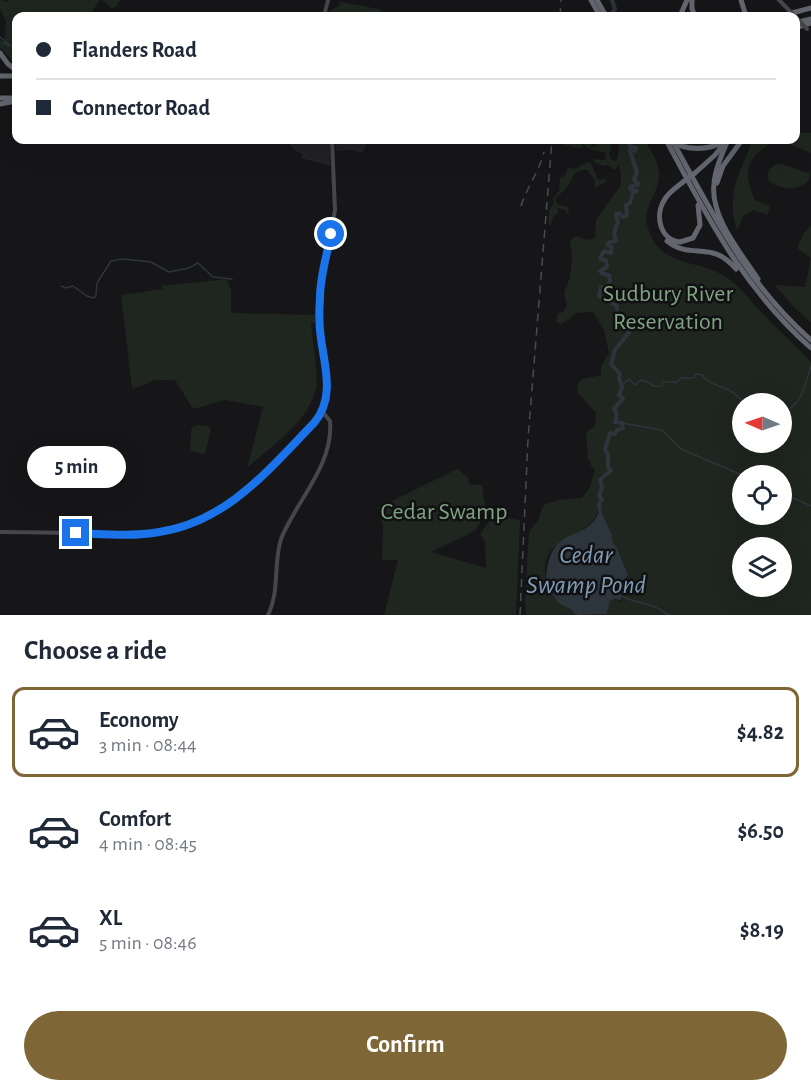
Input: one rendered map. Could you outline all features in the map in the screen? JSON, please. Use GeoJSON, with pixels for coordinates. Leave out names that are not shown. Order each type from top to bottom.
{"type":"FeatureCollection","features":[{"type":"Feature","properties":{"kind":"highway"},"geometry":{"type":"LineString","coordinates":[[796,12],[811,8]]}},
{"type":"Feature","properties":{"kind":"highway"},"geometry":{"type":"LineString","coordinates":[[0,53],[12,67]]}},
{"type":"Feature","properties":{"kind":"highway"},"geometry":{"type":"LineString","coordinates":[[669,144],[721,240],[761,297]]}},
{"type":"Feature","properties":{"kind":"highway"},"geometry":{"type":"LineString","coordinates":[[674,144],[735,253],[760,287],[811,340]]}},
{"type":"Feature","properties":{"kind":"highway"},"geometry":{"type":"LineString","coordinates":[[676,144],[695,149],[718,144]]}},
{"type":"Feature","properties":{"kind":"highway"},"geometry":{"type":"LineString","coordinates":[[722,144],[695,172],[665,194],[658,206],[657,224],[670,244],[680,248],[710,251],[721,255],[731,263],[811,348]]}},
{"type":"Feature","properties":{"kind":"highway"},"geometry":{"type":"LineString","coordinates":[[725,144],[713,187],[716,208],[725,228],[784,314]]}},
{"type":"Feature","properties":{"kind":"highway"},"geometry":{"type":"LineString","coordinates":[[725,228],[716,204],[716,185],[723,166],[739,144]]}},
{"type":"Feature","properties":{"kind":"highway"},"geometry":{"type":"LineString","coordinates":[[672,150],[676,164],[698,204],[701,215],[696,235],[689,240],[679,242],[670,239],[665,234],[660,225],[659,215],[666,197],[683,181]]}},
{"type":"Feature","properties":{"kind":"main road"},"geometry":{"type":"LineString","coordinates":[[779,0],[791,12]]}},
{"type":"Feature","properties":{"kind":"main road"},"geometry":{"type":"LineString","coordinates":[[0,532],[136,534],[166,531],[190,524],[219,511],[245,492],[314,423],[322,411],[328,386],[320,336],[320,297],[335,207],[332,144]]}},
{"type":"Feature","properties":{"kind":"main road"},"geometry":{"type":"LineString","coordinates":[[268,615],[275,593],[281,539],[318,471],[327,446],[331,423],[322,411]]}},
{"type":"Feature","properties":{"kind":"shaded area"},"geometry":{"type":"Polygon","coordinates":[[[289,144],[330,144],[330,166],[301,158],[303,154],[289,144]]]}},
{"type":"Feature","properties":{"kind":"shaded area"},"geometry":{"type":"Polygon","coordinates":[[[335,144],[367,144],[362,153],[351,150],[336,151],[335,144]]]}},
{"type":"Feature","properties":{"kind":"green space"},"geometry":{"type":"Polygon","coordinates":[[[0,0],[8,2],[8,0],[100,0],[92,12],[12,12],[12,61],[0,47],[0,39],[4,42],[6,22],[0,9],[0,0]]]}},
{"type":"Feature","properties":{"kind":"green space"},"geometry":{"type":"Polygon","coordinates":[[[100,0],[120,0],[116,7],[112,8],[100,0]]]}},
{"type":"Feature","properties":{"kind":"green space"},"geometry":{"type":"Polygon","coordinates":[[[340,2],[379,9],[381,12],[330,12],[340,5],[340,2]]]}},
{"type":"Feature","properties":{"kind":"green space"},"geometry":{"type":"Polygon","coordinates":[[[800,132],[811,133],[811,153],[789,144],[800,144],[800,132]]]}},
{"type":"Feature","properties":{"kind":"green space"},"geometry":{"type":"Polygon","coordinates":[[[561,144],[582,144],[579,148],[561,144]]]}},
{"type":"Feature","properties":{"kind":"green space","name":"Sudbury River Reservation"},"geometry":{"type":"Polygon","coordinates":[[[583,144],[592,144],[591,148],[598,144],[612,145],[609,153],[611,159],[615,161],[619,148],[618,144],[647,144],[659,169],[658,182],[646,218],[652,238],[658,247],[674,258],[714,271],[729,279],[811,362],[811,615],[596,615],[607,614],[609,602],[612,599],[621,601],[628,573],[612,541],[612,535],[601,509],[598,509],[594,519],[587,526],[557,545],[549,554],[545,566],[547,583],[552,583],[550,588],[557,601],[579,615],[526,615],[529,532],[538,520],[545,504],[582,498],[590,487],[595,470],[587,458],[587,432],[595,426],[596,413],[577,392],[578,383],[583,379],[601,375],[601,366],[609,353],[604,330],[593,312],[576,313],[560,324],[556,321],[558,314],[563,312],[567,305],[564,293],[570,278],[572,258],[570,241],[576,236],[587,240],[595,238],[596,220],[619,188],[621,180],[618,164],[614,169],[594,162],[594,159],[605,160],[606,153],[589,149],[583,144]]]}},
{"type":"Feature","properties":{"kind":"green space"},"geometry":{"type":"Polygon","coordinates":[[[751,144],[769,144],[753,158],[748,172],[748,180],[755,200],[770,206],[767,215],[754,210],[744,215],[737,230],[733,195],[751,144]]]}},
{"type":"Feature","properties":{"kind":"green space"},"geometry":{"type":"Polygon","coordinates":[[[588,162],[591,163],[598,180],[606,179],[607,181],[595,188],[595,180],[587,170],[575,173],[566,188],[555,199],[558,205],[568,207],[569,212],[566,214],[565,210],[558,208],[558,213],[549,225],[549,211],[554,202],[553,198],[559,191],[560,178],[565,175],[568,167],[575,169],[588,162]]]}},
{"type":"Feature","properties":{"kind":"green space"},"geometry":{"type":"Polygon","coordinates":[[[778,164],[810,173],[809,179],[800,187],[780,187],[768,178],[769,170],[778,164]]]}},
{"type":"Feature","properties":{"kind":"green space"},"geometry":{"type":"Polygon","coordinates":[[[811,225],[811,258],[797,248],[804,233],[811,225]]]}},
{"type":"Feature","properties":{"kind":"green space"},"geometry":{"type":"Polygon","coordinates":[[[811,258],[811,323],[775,285],[805,287],[811,258]]]}},
{"type":"Feature","properties":{"kind":"green space"},"geometry":{"type":"Polygon","coordinates":[[[227,279],[231,290],[231,313],[316,315],[315,323],[311,323],[317,375],[312,401],[298,423],[247,468],[263,407],[225,400],[193,409],[175,380],[154,380],[132,388],[121,295],[163,289],[161,286],[227,279]]]}},
{"type":"Feature","properties":{"kind":"green space"},"geometry":{"type":"Polygon","coordinates":[[[208,426],[211,429],[205,454],[190,451],[191,431],[193,427],[208,426]]]}},
{"type":"Feature","properties":{"kind":"green space","name":"Cedar Swamp"},"geometry":{"type":"Polygon","coordinates":[[[457,469],[468,477],[469,484],[482,485],[486,512],[475,531],[431,552],[486,568],[485,542],[480,534],[493,516],[520,520],[516,615],[384,615],[398,560],[382,560],[383,527],[378,508],[457,469]]]}},
{"type":"Feature","properties":{"kind":"water","name":"Cedar Swamp Pond"},"geometry":{"type":"Polygon","coordinates":[[[600,508],[612,535],[612,541],[628,574],[622,588],[621,600],[610,601],[607,614],[579,615],[558,603],[550,590],[552,583],[546,582],[547,567],[551,554],[558,544],[589,526],[596,518],[600,508]]]}},
{"type":"Feature","properties":{"kind":"waterway"},"geometry":{"type":"LineString","coordinates":[[612,0],[615,9],[613,12]]}},
{"type":"Feature","properties":{"kind":"waterway"},"geometry":{"type":"LineString","coordinates":[[0,37],[9,44]]}},
{"type":"Feature","properties":{"kind":"waterway"},"geometry":{"type":"LineString","coordinates":[[3,43],[12,46]]}},
{"type":"Feature","properties":{"kind":"waterway"},"geometry":{"type":"LineString","coordinates":[[600,511],[599,504],[602,499],[599,496],[602,488],[600,480],[611,470],[608,467],[608,455],[605,449],[610,433],[615,434],[617,430],[623,428],[622,423],[615,422],[617,415],[614,408],[623,399],[619,395],[622,387],[620,374],[611,364],[615,350],[629,332],[619,320],[617,306],[599,296],[601,287],[607,287],[610,281],[609,275],[600,271],[607,267],[606,260],[600,258],[604,251],[611,253],[612,247],[607,245],[609,242],[616,241],[614,233],[618,222],[616,214],[619,213],[623,217],[627,215],[626,205],[630,203],[633,193],[637,191],[631,190],[630,187],[639,184],[634,180],[637,172],[629,144]]}},
{"type":"Feature","properties":{"kind":"waterway"},"geometry":{"type":"LineString","coordinates":[[631,146],[636,148],[635,151],[631,150]]}},
{"type":"Feature","properties":{"kind":"waterway"},"geometry":{"type":"LineString","coordinates":[[61,286],[66,288],[73,286],[94,298],[97,283],[111,261],[123,259],[151,262],[169,272],[189,268],[198,263],[213,277],[232,279]]}},
{"type":"Feature","properties":{"kind":"waterway"},"geometry":{"type":"LineString","coordinates":[[792,407],[798,400],[811,366]]}},
{"type":"Feature","properties":{"kind":"waterway"},"geometry":{"type":"LineString","coordinates":[[622,385],[629,379],[635,385],[641,380],[653,386],[662,386],[662,382],[677,382],[681,378],[694,378],[696,374],[702,375],[710,382],[733,393]]}},
{"type":"Feature","properties":{"kind":"waterway"},"geometry":{"type":"LineString","coordinates":[[622,423],[662,430],[681,449],[732,471]]}},
{"type":"Feature","properties":{"kind":"waterway"},"geometry":{"type":"LineString","coordinates":[[792,497],[811,506]]}},
{"type":"Feature","properties":{"kind":"waterway"},"geometry":{"type":"LineString","coordinates":[[620,595],[655,607],[670,615]]}},
{"type":"Feature","properties":{"kind":"railway"},"geometry":{"type":"LineString","coordinates":[[560,12],[561,0]]}},
{"type":"Feature","properties":{"kind":"railway"},"geometry":{"type":"LineString","coordinates":[[520,615],[528,439],[552,144]]}},
{"type":"Feature","properties":{"kind":"railway"},"geometry":{"type":"LineString","coordinates":[[521,206],[544,152]]}},
{"type":"Feature","properties":{"kind":"route"},"geometry":{"type":"LineString","coordinates":[[76,533],[158,533],[202,520],[229,505],[245,492],[318,419],[328,391],[320,336],[320,297],[331,234]]}}]}
